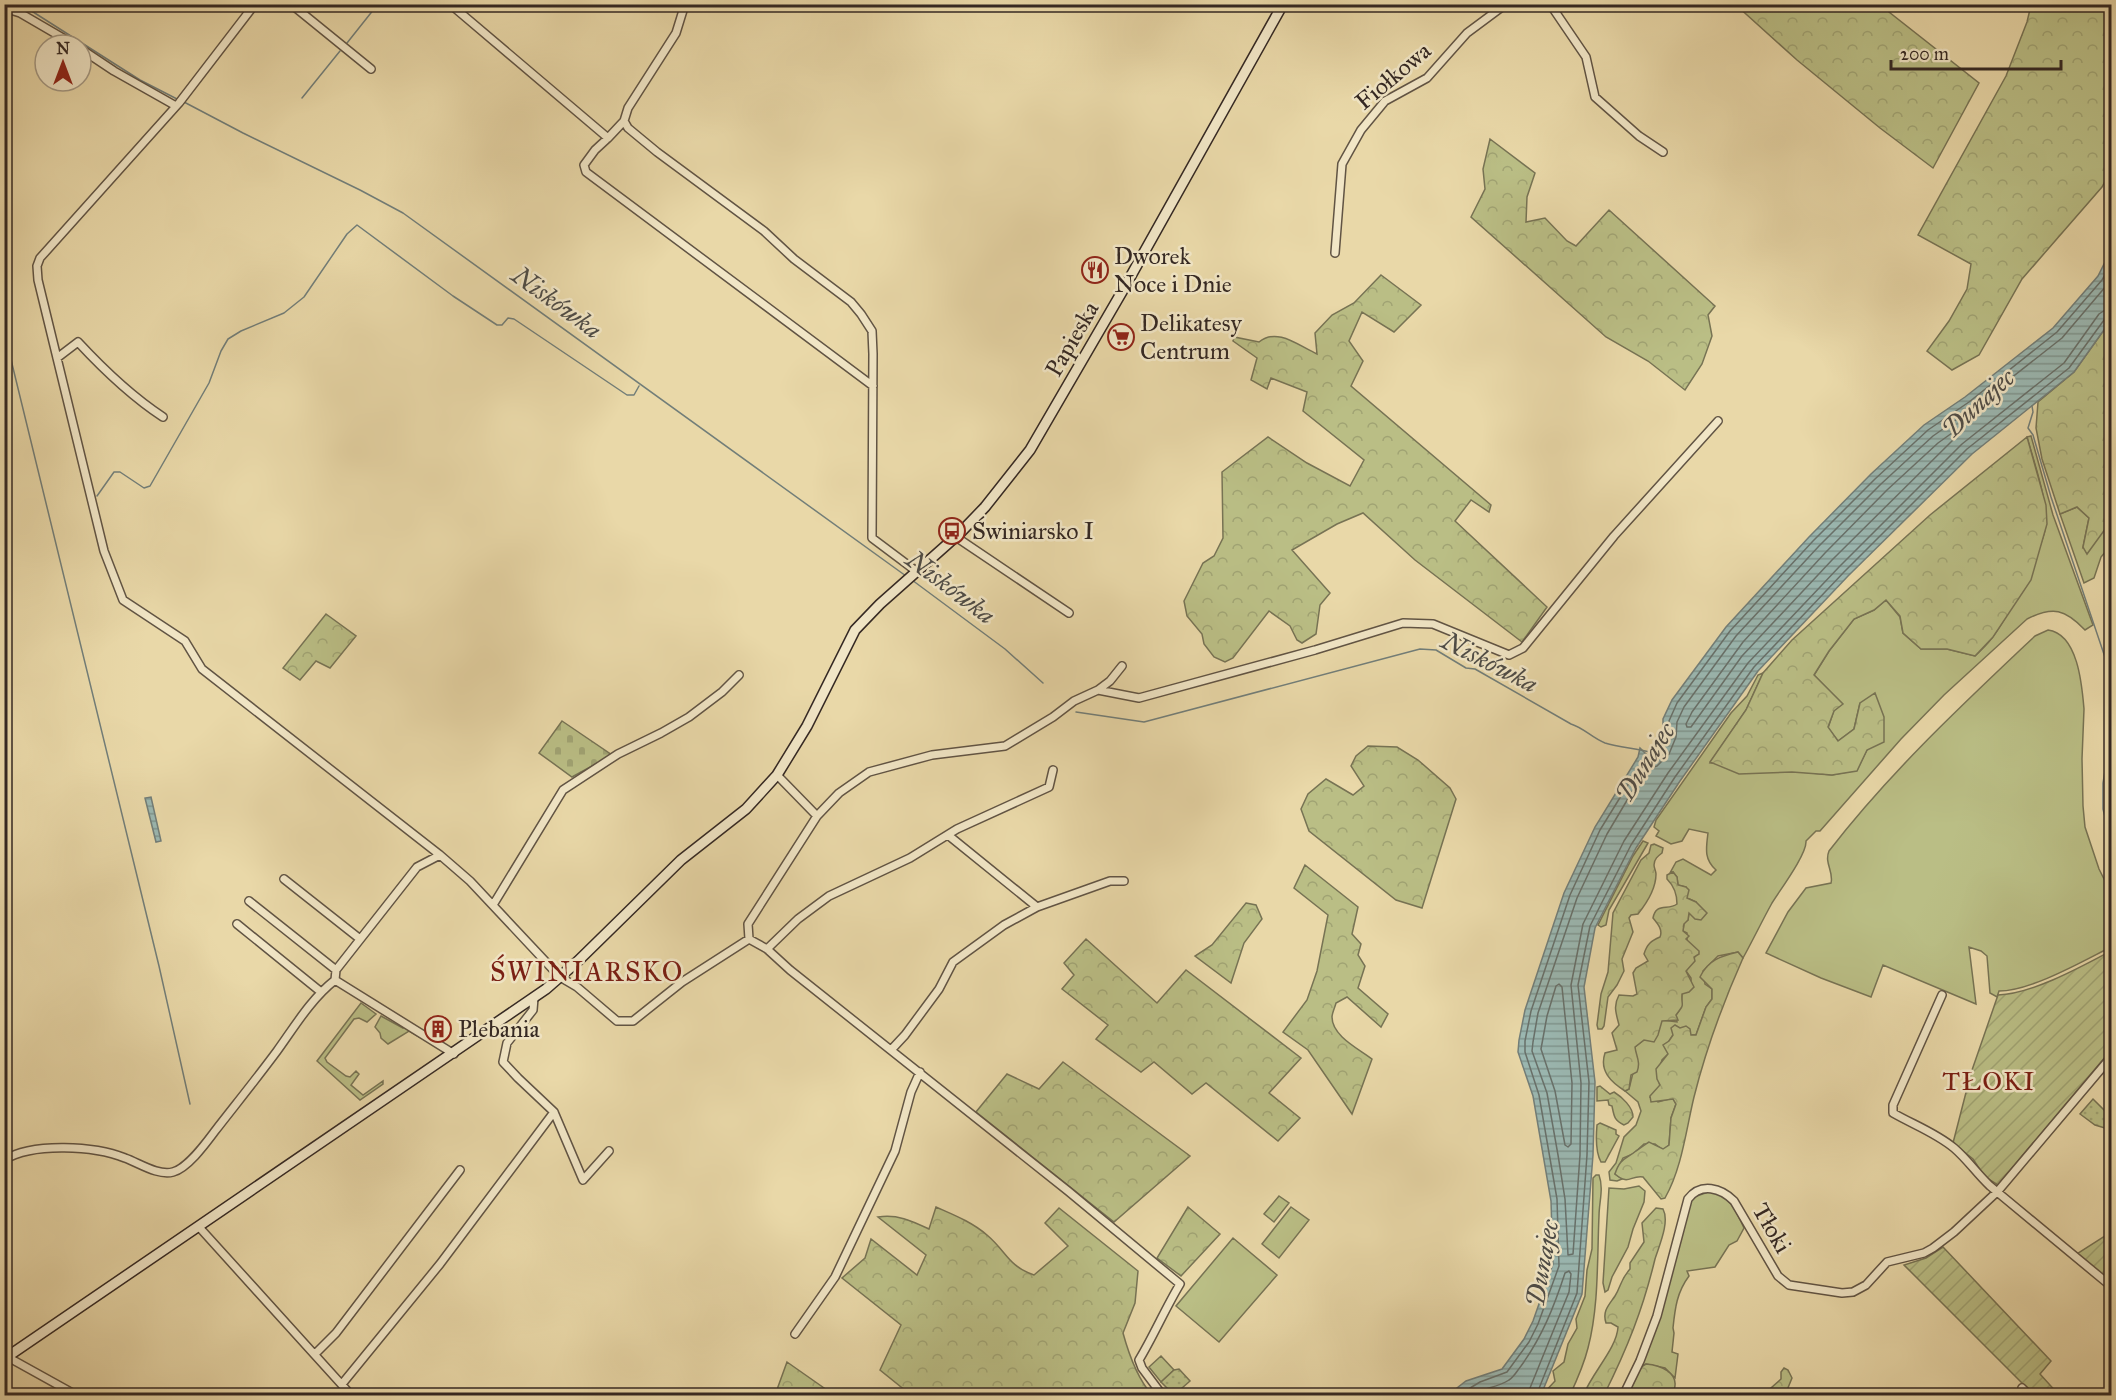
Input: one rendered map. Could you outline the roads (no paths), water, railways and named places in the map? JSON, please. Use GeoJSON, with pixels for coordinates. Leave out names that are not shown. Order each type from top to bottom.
{"type":"FeatureCollection","features":[{"type":"Feature","properties":{"kind":"street"},"geometry":{"type":"LineString","coordinates":[[255,4],[177,104],[38,262],[38,280],[104,551],[123,600],[185,641],[202,669],[440,855],[470,881],[560,978],[577,987],[617,1021],[633,1021],[682,982],[749,939]]}},
{"type":"Feature","properties":{"kind":"street"},"geometry":{"type":"LineString","coordinates":[[291,4],[371,69]]}},
{"type":"Feature","properties":{"kind":"street"},"geometry":{"type":"LineString","coordinates":[[450,4],[608,138]]}},
{"type":"Feature","properties":{"kind":"street"},"geometry":{"type":"LineString","coordinates":[[685,4],[676,33],[628,108],[624,121],[595,150],[584,165],[586,172],[873,386]]}},
{"type":"Feature","properties":{"kind":"street","name":"Papieska"},"geometry":{"type":"LineString","coordinates":[[6,1357],[534,998],[560,978],[681,860],[746,809],[777,775],[807,726],[852,635],[873,610],[956,537],[985,507],[1030,450],[1123,290],[1283,4]]}},
{"type":"Feature","properties":{"kind":"street","name":"Fiołkowa"},"geometry":{"type":"LineString","coordinates":[[1335,253],[1342,164],[1361,130],[1385,101],[1427,78],[1467,33],[1506,4]]}},
{"type":"Feature","properties":{"kind":"street"},"geometry":{"type":"LineString","coordinates":[[1550,4],[1586,57],[1595,97],[1640,136],[1663,152]]}},
{"type":"Feature","properties":{"kind":"street"},"geometry":{"type":"LineString","coordinates":[[4,8],[20,13],[54,33]]}},
{"type":"Feature","properties":{"kind":"street"},"geometry":{"type":"LineString","coordinates":[[93,57],[114,71],[177,104]]}},
{"type":"Feature","properties":{"kind":"street"},"geometry":{"type":"LineString","coordinates":[[624,121],[628,128],[657,152],[764,231],[794,259],[857,308],[872,331],[872,538],[916,572]]}},
{"type":"Feature","properties":{"kind":"street"},"geometry":{"type":"LineString","coordinates":[[57,358],[78,342],[102,368],[138,400],[163,417]]}},
{"type":"Feature","properties":{"kind":"street"},"geometry":{"type":"LineString","coordinates":[[1098,690],[1139,698],[1315,650],[1403,623],[1433,624],[1509,655],[1522,648],[1635,511],[1718,421]]}},
{"type":"Feature","properties":{"kind":"street"},"geometry":{"type":"LineString","coordinates":[[956,537],[1069,613]]}},
{"type":"Feature","properties":{"kind":"street"},"geometry":{"type":"LineString","coordinates":[[749,939],[748,924],[817,816],[839,793],[869,772],[932,755],[1005,746],[1074,701],[1098,690],[1110,681],[1122,666]]}},
{"type":"Feature","properties":{"kind":"street"},"geometry":{"type":"LineString","coordinates":[[493,905],[563,790],[618,754],[661,734],[689,717],[722,692],[739,675]]}},
{"type":"Feature","properties":{"kind":"street"},"geometry":{"type":"LineString","coordinates":[[767,949],[798,919],[829,896],[910,858],[948,835],[1048,787],[1053,770]]}},
{"type":"Feature","properties":{"kind":"street"},"geometry":{"type":"LineString","coordinates":[[777,775],[817,816]]}},
{"type":"Feature","properties":{"kind":"street"},"geometry":{"type":"LineString","coordinates":[[948,835],[1037,907]]}},
{"type":"Feature","properties":{"kind":"street"},"geometry":{"type":"LineString","coordinates":[[4,1160],[24,1152],[80,1148],[107,1152],[160,1172],[172,1172],[179,1169],[201,1149],[321,992],[335,980],[336,970],[417,867],[440,855]]}},
{"type":"Feature","properties":{"kind":"street"},"geometry":{"type":"LineString","coordinates":[[284,879],[360,939]]}},
{"type":"Feature","properties":{"kind":"street"},"geometry":{"type":"LineString","coordinates":[[891,1050],[939,989],[953,962],[1004,925],[1037,907],[1110,880],[1124,881]]}},
{"type":"Feature","properties":{"kind":"street"},"geometry":{"type":"LineString","coordinates":[[249,902],[336,970]]}},
{"type":"Feature","properties":{"kind":"street"},"geometry":{"type":"LineString","coordinates":[[237,924],[321,992]]}},
{"type":"Feature","properties":{"kind":"street"},"geometry":{"type":"LineString","coordinates":[[749,939],[767,949],[790,970],[920,1072],[1180,1284],[1139,1360],[1142,1368],[1163,1395]]}},
{"type":"Feature","properties":{"kind":"street"},"geometry":{"type":"LineString","coordinates":[[335,980],[454,1054]]}},
{"type":"Feature","properties":{"kind":"street"},"geometry":{"type":"LineString","coordinates":[[1942,995],[1893,1106],[1893,1113],[1945,1141],[1965,1157],[1973,1169],[2049,1237],[2112,1287]]}},
{"type":"Feature","properties":{"kind":"street"},"geometry":{"type":"LineString","coordinates":[[534,998],[533,1010],[507,1043],[503,1062],[554,1112],[584,1180],[609,1151]]}},
{"type":"Feature","properties":{"kind":"street","name":"Tłoki"},"geometry":{"type":"LineString","coordinates":[[1623,1395],[1651,1336],[1688,1199],[1699,1190],[1712,1187],[1728,1195],[1734,1201],[1778,1276],[1789,1285],[1842,1293],[1853,1292],[1866,1285],[1887,1262],[1924,1253],[1954,1232],[1998,1191],[2112,1056]]}},
{"type":"Feature","properties":{"kind":"street"},"geometry":{"type":"LineString","coordinates":[[795,1334],[835,1277],[895,1151],[904,1114],[920,1072]]}},
{"type":"Feature","properties":{"kind":"street"},"geometry":{"type":"LineString","coordinates":[[342,1384],[440,1264],[554,1112]]}},
{"type":"Feature","properties":{"kind":"street"},"geometry":{"type":"LineString","coordinates":[[315,1354],[336,1333],[460,1170]]}},
{"type":"Feature","properties":{"kind":"street"},"geometry":{"type":"LineString","coordinates":[[199,1227],[352,1395]]}},
{"type":"Feature","properties":{"kind":"street"},"geometry":{"type":"LineString","coordinates":[[6,1357],[78,1395]]}},
{"type":"Feature","properties":{"kind":"street"},"geometry":{"type":"LineString","coordinates":[[2022,1388],[2030,1395]]}},
{"type":"Feature","properties":{"kind":"water","name":"Dunajec"},"geometry":{"type":"Polygon","coordinates":[[[2111,250],[2111,320],[2074,372],[1972,454],[1848,576],[1758,671],[1636,848],[1595,928],[1584,987],[1595,1082],[1593,1155],[1582,1294],[1541,1395],[1448,1395],[1466,1381],[1502,1369],[1524,1339],[1533,1321],[1553,1264],[1551,1201],[1533,1096],[1518,1052],[1519,1040],[1525,1010],[1564,893],[1595,827],[1638,757],[1640,748],[1648,756],[1658,746],[1663,734],[1663,719],[1672,700],[1726,627],[1809,537],[1871,474],[1924,425],[1965,397],[2053,328],[2098,276],[2111,250]]]}},
{"type":"Feature","properties":{"kind":"water"},"geometry":{"type":"Polygon","coordinates":[[[151,797],[161,841],[156,842],[145,798],[151,797]]]}},
{"type":"Feature","properties":{"kind":"waterway","name":"Niskówka"},"geometry":{"type":"LineString","coordinates":[[15,4],[30,10],[140,80],[177,99]]}},
{"type":"Feature","properties":{"kind":"waterway"},"geometry":{"type":"LineString","coordinates":[[347,43],[378,4]]}},
{"type":"Feature","properties":{"kind":"waterway"},"geometry":{"type":"LineString","coordinates":[[302,98],[340,51]]}},
{"type":"Feature","properties":{"kind":"waterway","name":"Niskówka"},"geometry":{"type":"LineString","coordinates":[[184,102],[403,213],[906,576]]}},
{"type":"Feature","properties":{"kind":"waterway"},"geometry":{"type":"LineString","coordinates":[[97,496],[114,472],[120,472],[144,488],[150,486],[209,383],[228,339],[284,313],[304,297],[347,234],[357,225],[453,296],[497,325],[502,325],[508,318],[514,319],[627,395],[634,395],[639,386]]}},
{"type":"Feature","properties":{"kind":"waterway"},"geometry":{"type":"LineString","coordinates":[[4,331],[159,966],[190,1104]]}},
{"type":"Feature","properties":{"kind":"waterway"},"geometry":{"type":"LineString","coordinates":[[2032,406],[2033,412],[2028,428],[2033,435],[2051,497],[2112,678]]}},
{"type":"Feature","properties":{"kind":"waterway","name":"Niskówka"},"geometry":{"type":"LineString","coordinates":[[912,580],[1005,649],[1043,683]]}},
{"type":"Feature","properties":{"kind":"waterway","name":"Niskówka"},"geometry":{"type":"LineString","coordinates":[[1076,712],[1144,722],[1420,649],[1436,650],[1466,668],[1475,669],[1600,741],[1653,753]]}},
{"type":"Feature","properties":{"kind":"waterway"},"geometry":{"type":"LineString","coordinates":[[2112,729],[2103,783],[2103,809],[2112,844]]}},
{"type":"Feature","properties":{"kind":"place","name":"Dworek Noce i Dnie"},"geometry":{"type":"Point","coordinates":[1095,270]}},
{"type":"Feature","properties":{"kind":"place","name":"Delikatesy Centrum"},"geometry":{"type":"Point","coordinates":[1121,337]}},
{"type":"Feature","properties":{"kind":"place","name":"Świniarsko I"},"geometry":{"type":"Point","coordinates":[952,531]}},
{"type":"Feature","properties":{"kind":"place","name":"Plebania"},"geometry":{"type":"Point","coordinates":[438,1029]}},
{"type":"Feature","properties":{"kind":"district","name":"ŚWINIARSKO"},"geometry":{"type":"Point","coordinates":[587,972]}},
{"type":"Feature","properties":{"kind":"district","name":"TŁOKI"},"geometry":{"type":"Point","coordinates":[1989,1081]}}]}
